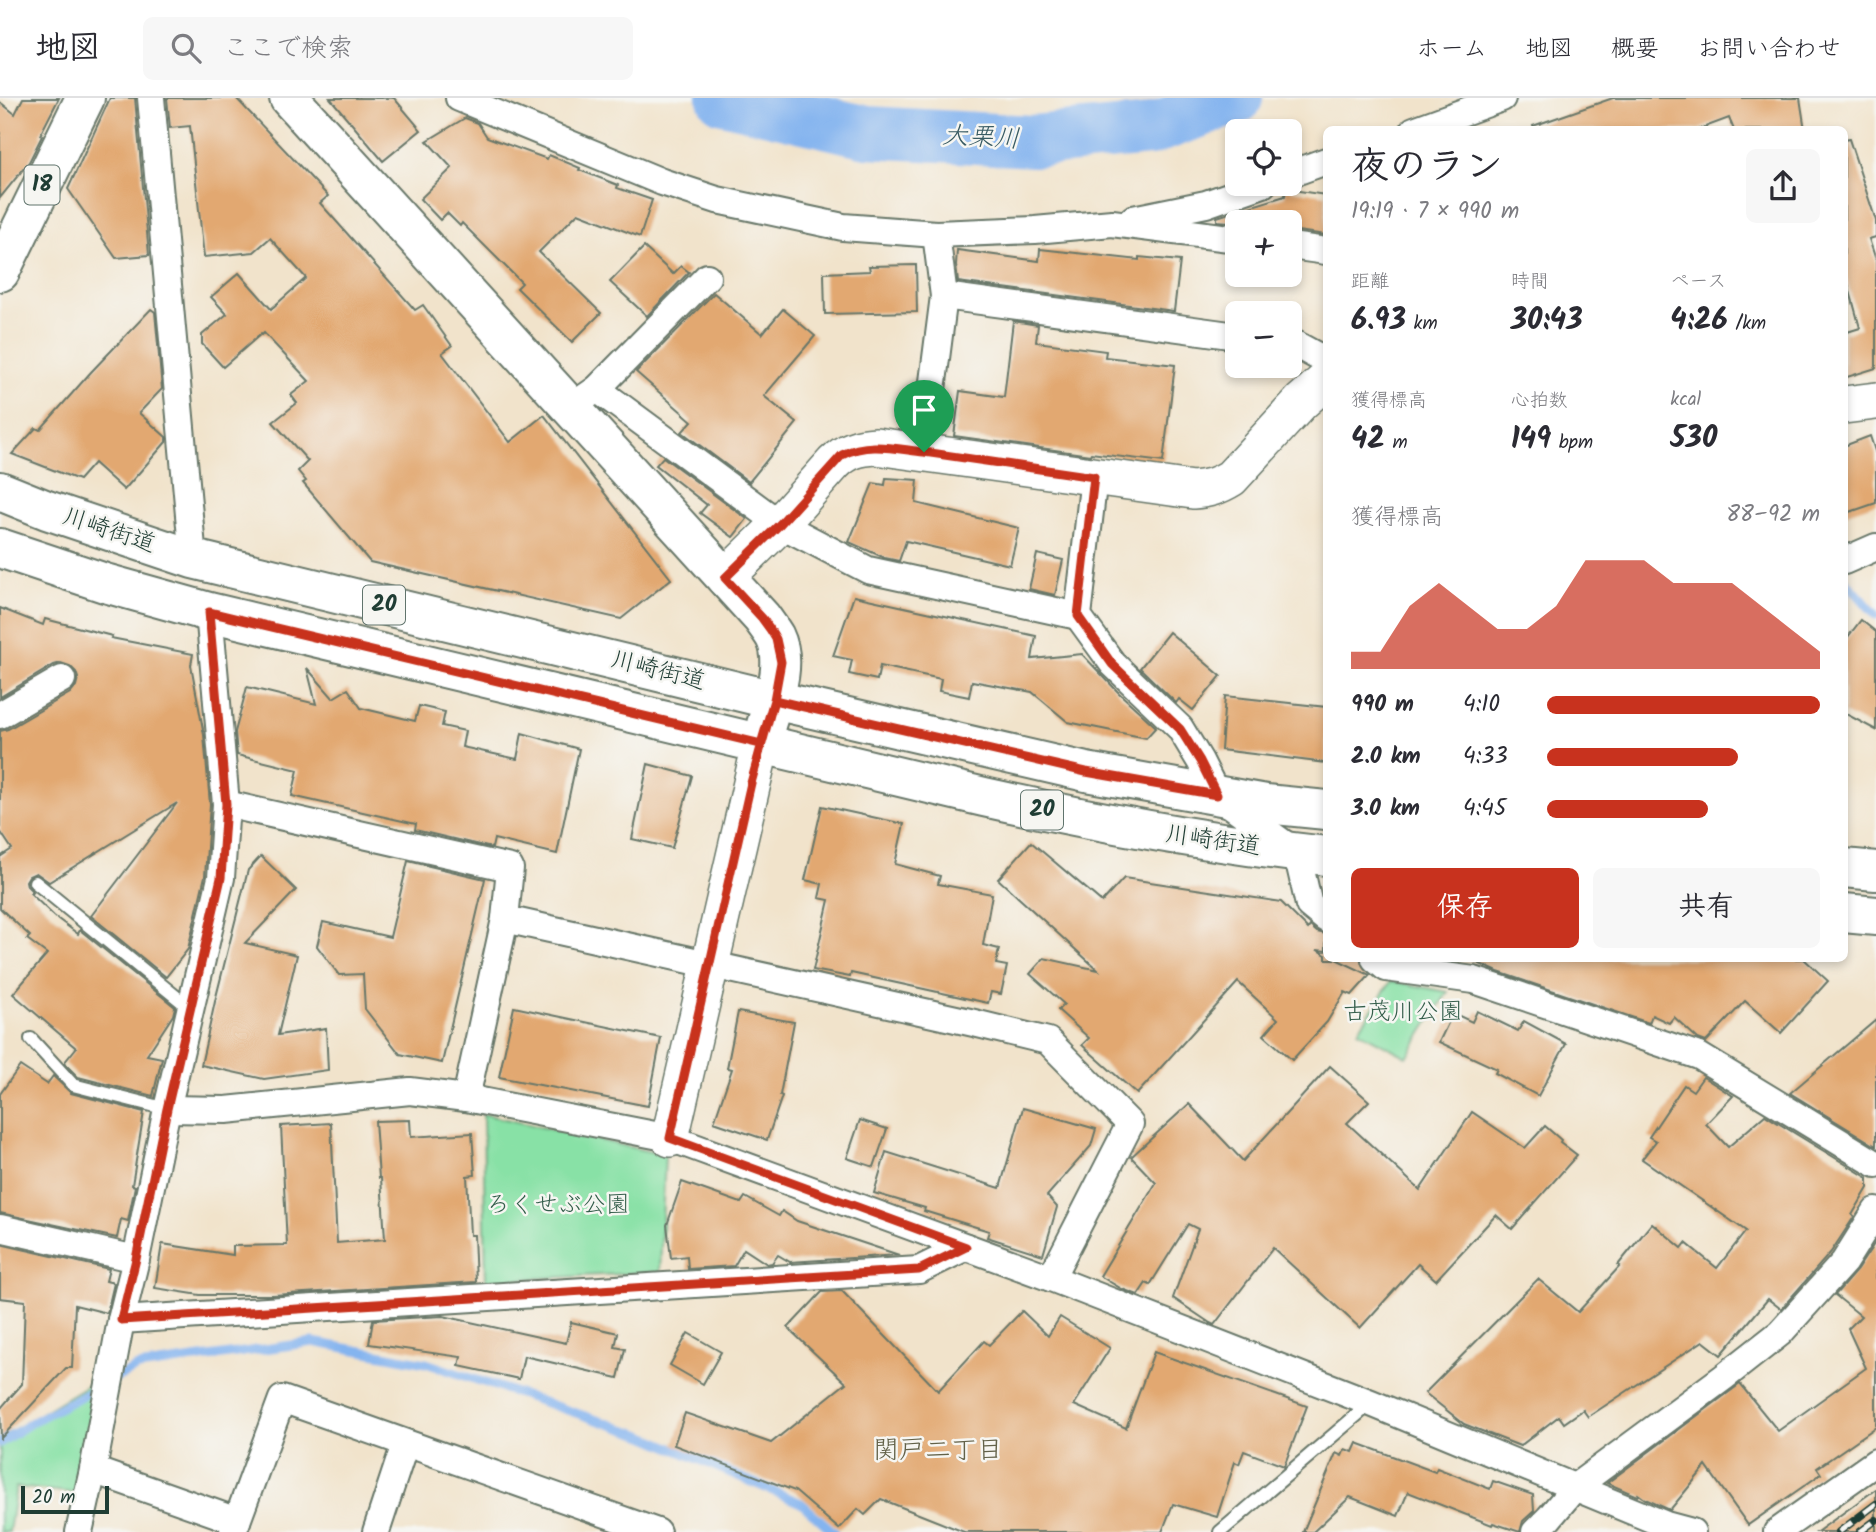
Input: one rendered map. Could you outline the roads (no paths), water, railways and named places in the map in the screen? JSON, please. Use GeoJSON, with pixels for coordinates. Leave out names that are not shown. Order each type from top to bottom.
{"type":"FeatureCollection","features":[{"type":"Feature","properties":{"kind":"main road","name":"18"},"geometry":{"type":"LineString","coordinates":[[0,272],[85,98]]}},
{"type":"Feature","properties":{"kind":"main road"},"geometry":{"type":"LineString","coordinates":[[289,98],[584,398],[725,578],[762,618],[776,639],[781,662],[774,700],[761,744]]}},
{"type":"Feature","properties":{"kind":"main road","name":"川崎街道"},"geometry":{"type":"LineString","coordinates":[[0,491],[47,510],[193,559],[774,700],[1073,769],[1266,804],[1323,810]]}},
{"type":"Feature","properties":{"kind":"main road","name":"川崎街道"},"geometry":{"type":"LineString","coordinates":[[0,548],[105,583],[209,612],[984,797],[1167,835],[1312,854]]}},
{"type":"Feature","properties":{"kind":"main road"},"geometry":{"type":"LineString","coordinates":[[1848,868],[1876,871]]}},
{"type":"Feature","properties":{"kind":"main road"},"geometry":{"type":"LineString","coordinates":[[1848,913],[1876,916]]}},
{"type":"Feature","properties":{"kind":"street"},"geometry":{"type":"LineString","coordinates":[[151,98],[193,559]]}},
{"type":"Feature","properties":{"kind":"street"},"geometry":{"type":"LineString","coordinates":[[459,98],[662,183],[716,200],[843,227],[936,234],[1035,230],[1112,223],[1206,204],[1229,196]]}},
{"type":"Feature","properties":{"kind":"street"},"geometry":{"type":"LineString","coordinates":[[1425,126],[1502,98]]}},
{"type":"Feature","properties":{"kind":"street"},"geometry":{"type":"LineString","coordinates":[[1302,170],[1323,162]]}},
{"type":"Feature","properties":{"kind":"street"},"geometry":{"type":"LineString","coordinates":[[1112,223],[1225,237]]}},
{"type":"Feature","properties":{"kind":"street"},"geometry":{"type":"LineString","coordinates":[[924,452],[944,296],[936,234]]}},
{"type":"Feature","properties":{"kind":"street"},"geometry":{"type":"LineString","coordinates":[[1302,248],[1323,251]]}},
{"type":"Feature","properties":{"kind":"street"},"geometry":{"type":"LineString","coordinates":[[707,277],[584,398],[780,524],[868,570],[1078,616]]}},
{"type":"Feature","properties":{"kind":"street"},"geometry":{"type":"LineString","coordinates":[[944,296],[1225,334]]}},
{"type":"Feature","properties":{"kind":"street"},"geometry":{"type":"LineString","coordinates":[[1302,347],[1323,359]]}},
{"type":"Feature","properties":{"kind":"street"},"geometry":{"type":"LineString","coordinates":[[725,578],[780,524],[834,463],[852,449],[876,446],[1193,490],[1205,489],[1219,486],[1231,478],[1301,402],[1323,383]]}},
{"type":"Feature","properties":{"kind":"street"},"geometry":{"type":"LineString","coordinates":[[1848,404],[1876,401]]}},
{"type":"Feature","properties":{"kind":"street"},"geometry":{"type":"LineString","coordinates":[[1094,477],[1078,616],[1112,664],[1180,729],[1217,795],[1312,854],[1310,905],[1323,916]]}},
{"type":"Feature","properties":{"kind":"street"},"geometry":{"type":"LineString","coordinates":[[1848,556],[1876,547]]}},
{"type":"Feature","properties":{"kind":"street"},"geometry":{"type":"LineString","coordinates":[[79,1532],[121,1320],[221,878],[226,804],[209,612]]}},
{"type":"Feature","properties":{"kind":"street"},"geometry":{"type":"LineString","coordinates":[[0,715],[62,679]]}},
{"type":"Feature","properties":{"kind":"street"},"geometry":{"type":"LineString","coordinates":[[670,1138],[761,744]]}},
{"type":"Feature","properties":{"kind":"street"},"geometry":{"type":"LineString","coordinates":[[226,804],[510,868],[505,919],[466,1098]]}},
{"type":"Feature","properties":{"kind":"street"},"geometry":{"type":"LineString","coordinates":[[505,919],[1048,1041],[1130,1124],[1051,1278]]}},
{"type":"Feature","properties":{"kind":"street"},"geometry":{"type":"LineString","coordinates":[[1379,962],[1386,968],[1474,980],[1699,1056],[1876,1164]]}},
{"type":"Feature","properties":{"kind":"street"},"geometry":{"type":"LineString","coordinates":[[167,1109],[226,1110],[410,1091],[466,1098],[670,1138],[1051,1278],[1371,1403],[1666,1525],[1692,1532]]}},
{"type":"Feature","properties":{"kind":"street"},"geometry":{"type":"LineString","coordinates":[[1535,1532],[1575,1487],[1780,1333],[1844,1262],[1876,1211]]}},
{"type":"Feature","properties":{"kind":"street"},"geometry":{"type":"LineString","coordinates":[[0,1228],[136,1259]]}},
{"type":"Feature","properties":{"kind":"street"},"geometry":{"type":"LineString","coordinates":[[121,1320],[919,1270],[966,1247]]}},
{"type":"Feature","properties":{"kind":"street"},"geometry":{"type":"LineString","coordinates":[[93,1470],[235,1527],[282,1399],[657,1532]]}},
{"type":"Feature","properties":{"kind":"street"},"geometry":{"type":"LineString","coordinates":[[376,1532],[405,1444]]}},
{"type":"Feature","properties":{"kind":"street"},"geometry":{"type":"LineString","coordinates":[[1777,1532],[1876,1462]]}},
{"type":"Feature","properties":{"kind":"lane"},"geometry":{"type":"LineString","coordinates":[[36,882],[191,1009]]}},
{"type":"Feature","properties":{"kind":"lane"},"geometry":{"type":"LineString","coordinates":[[31,1039],[73,1085],[167,1109]]}},
{"type":"Feature","properties":{"kind":"lane"},"geometry":{"type":"LineString","coordinates":[[1220,1532],[1371,1403]]}},
{"type":"Feature","properties":{"kind":"waterway","name":"大栗川"},"geometry":{"type":"LineString","coordinates":[[723,98],[867,132],[1033,141],[1149,130],[1237,98]]}},
{"type":"Feature","properties":{"kind":"waterway"},"geometry":{"type":"LineString","coordinates":[[1848,584],[1876,615]]}},
{"type":"Feature","properties":{"kind":"waterway"},"geometry":{"type":"LineString","coordinates":[[116,1378],[138,1367],[313,1342],[426,1363],[642,1435],[801,1503],[834,1532]]}},
{"type":"Feature","properties":{"kind":"waterway"},"geometry":{"type":"LineString","coordinates":[[0,1443],[32,1422],[103,1385]]}},
{"type":"Feature","properties":{"kind":"railway"},"geometry":{"type":"LineString","coordinates":[[1839,1532],[1876,1504]]}},
{"type":"Feature","properties":{"kind":"railway"},"geometry":{"type":"LineString","coordinates":[[1860,1532],[1876,1520]]}},
{"type":"Feature","properties":{"kind":"district","name":"関戸二丁目"},"geometry":{"type":"Point","coordinates":[938,1451]}},
{"type":"Feature","properties":{"kind":"park label","name":"古茂川公園"},"geometry":{"type":"Point","coordinates":[1403,1012]}},
{"type":"Feature","properties":{"kind":"park label","name":"ろくせぶ公園"},"geometry":{"type":"Point","coordinates":[558,1205]}}]}
